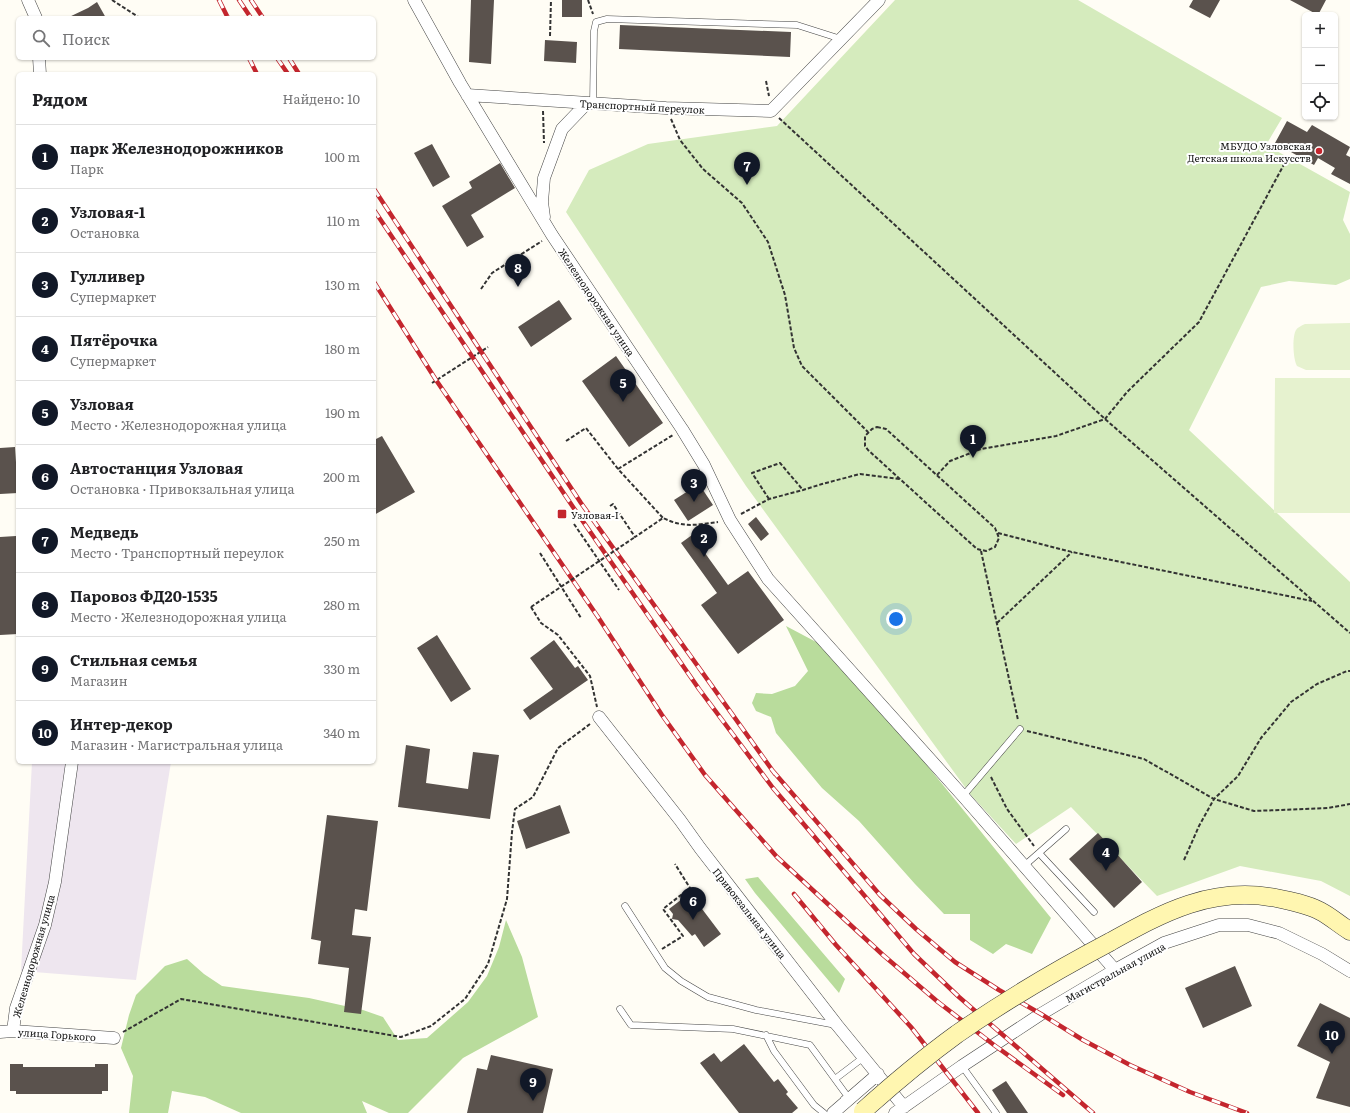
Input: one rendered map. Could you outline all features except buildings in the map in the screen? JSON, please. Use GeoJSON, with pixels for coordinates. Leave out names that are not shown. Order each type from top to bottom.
{"type":"FeatureCollection","features":[{"type":"Feature","properties":{"kind":"main road"},"geometry":{"type":"LineString","coordinates":[[861,1112],[914,1067],[956,1035],[1032,985],[1147,922],[1178,908],[1220,896],[1263,895],[1298,903],[1320,911],[1350,931]]}},
{"type":"Feature","properties":{"kind":"street"},"geometry":{"type":"LineString","coordinates":[[28,0],[35,16]]}},
{"type":"Feature","properties":{"kind":"street"},"geometry":{"type":"LineString","coordinates":[[414,0],[467,95]]}},
{"type":"Feature","properties":{"kind":"street"},"geometry":{"type":"LineString","coordinates":[[771,111],[879,0]]}},
{"type":"Feature","properties":{"kind":"street"},"geometry":{"type":"LineString","coordinates":[[39,60],[40,72]]}},
{"type":"Feature","properties":{"kind":"street","name":"Транспортный переулок"},"geometry":{"type":"LineString","coordinates":[[467,95],[590,104],[771,111]]}},
{"type":"Feature","properties":{"kind":"street","name":"Железнодорожная улица"},"geometry":{"type":"LineString","coordinates":[[467,95],[552,235],[682,429],[704,465],[730,520],[768,579],[963,796]]}},
{"type":"Feature","properties":{"kind":"street"},"geometry":{"type":"LineString","coordinates":[[545,223],[542,202],[544,178],[562,129],[590,104]]}},
{"type":"Feature","properties":{"kind":"street","name":"Привокзальная улица"},"geometry":{"type":"LineString","coordinates":[[599,717],[837,1025],[878,1074],[898,1111]]}},
{"type":"Feature","properties":{"kind":"street","name":"Железнодорожная улица"},"geometry":{"type":"LineString","coordinates":[[12,1031],[16,1008],[44,925],[54,882],[72,764]]}},
{"type":"Feature","properties":{"kind":"street"},"geometry":{"type":"LineString","coordinates":[[963,796],[1115,970]]}},
{"type":"Feature","properties":{"kind":"street","name":"Магистральная улица"},"geometry":{"type":"LineString","coordinates":[[898,1111],[962,1066],[1041,1014],[1115,970],[1164,943],[1219,925],[1248,925],[1279,933],[1322,954],[1350,971]]}},
{"type":"Feature","properties":{"kind":"street","name":"улица Горького"},"geometry":{"type":"LineString","coordinates":[[0,1032],[12,1031],[114,1038]]}},
{"type":"Feature","properties":{"kind":"street"},"geometry":{"type":"LineString","coordinates":[[833,1113],[878,1074]]}},
{"type":"Feature","properties":{"kind":"lane"},"geometry":{"type":"LineString","coordinates":[[590,104],[594,31],[596,22],[607,19],[797,25],[841,39]]}},
{"type":"Feature","properties":{"kind":"lane"},"geometry":{"type":"LineString","coordinates":[[963,796],[1020,729]]}},
{"type":"Feature","properties":{"kind":"lane"},"geometry":{"type":"LineString","coordinates":[[1024,866],[1066,829]]}},
{"type":"Feature","properties":{"kind":"lane"},"geometry":{"type":"LineString","coordinates":[[1039,853],[1094,912]]}},
{"type":"Feature","properties":{"kind":"lane"},"geometry":{"type":"LineString","coordinates":[[625,906],[666,968],[681,981],[708,997],[756,1010],[837,1025]]}},
{"type":"Feature","properties":{"kind":"lane"},"geometry":{"type":"LineString","coordinates":[[620,1009],[631,1025],[733,1029],[766,1035],[810,1044],[848,1097],[825,1113],[814,1105],[774,1051],[766,1035]]}},
{"type":"Feature","properties":{"kind":"lane"},"geometry":{"type":"LineString","coordinates":[[835,1079],[864,1057]]}},
{"type":"Feature","properties":{"kind":"lane"},"geometry":{"type":"LineString","coordinates":[[962,1066],[996,1113]]}},
{"type":"Feature","properties":{"kind":"path"},"geometry":{"type":"LineString","coordinates":[[112,0],[137,16]]}},
{"type":"Feature","properties":{"kind":"path"},"geometry":{"type":"LineString","coordinates":[[550,36],[551,0]]}},
{"type":"Feature","properties":{"kind":"path"},"geometry":{"type":"LineString","coordinates":[[588,0],[596,22]]}},
{"type":"Feature","properties":{"kind":"path"},"geometry":{"type":"LineString","coordinates":[[766,81],[771,111],[1105,419],[1350,633]]}},
{"type":"Feature","properties":{"kind":"path"},"geometry":{"type":"LineString","coordinates":[[543,100],[544,147]]}},
{"type":"Feature","properties":{"kind":"path"},"geometry":{"type":"LineString","coordinates":[[666,108],[680,140],[703,169],[742,204],[768,242],[785,294],[794,348],[802,366],[868,432]]}},
{"type":"Feature","properties":{"kind":"path"},"geometry":{"type":"LineString","coordinates":[[937,475],[950,461],[981,449],[1056,436],[1105,419],[1127,392],[1199,322],[1288,157]]}},
{"type":"Feature","properties":{"kind":"path"},"geometry":{"type":"LineString","coordinates":[[482,289],[492,273],[552,235]]}},
{"type":"Feature","properties":{"kind":"path"},"geometry":{"type":"LineString","coordinates":[[432,383],[488,347]]}},
{"type":"Feature","properties":{"kind":"path"},"geometry":{"type":"LineString","coordinates":[[566,441],[586,428],[618,469],[663,518],[675,524],[693,525],[730,520],[769,498],[860,474],[900,479]]}},
{"type":"Feature","properties":{"kind":"path"},"geometry":{"type":"LineString","coordinates":[[877,428],[886,430],[937,475],[995,528],[998,533],[998,542],[995,547],[986,551],[977,549],[868,450],[864,441],[868,432],[877,428]]}},
{"type":"Feature","properties":{"kind":"path"},"geometry":{"type":"LineString","coordinates":[[618,469],[682,429]]}},
{"type":"Feature","properties":{"kind":"path"},"geometry":{"type":"LineString","coordinates":[[769,498],[752,473],[780,463],[803,490]]}},
{"type":"Feature","properties":{"kind":"path"},"geometry":{"type":"LineString","coordinates":[[610,506],[613,504],[635,537]]}},
{"type":"Feature","properties":{"kind":"path"},"geometry":{"type":"LineString","coordinates":[[114,1038],[182,999],[401,1037],[431,1026],[465,999],[488,964],[507,899],[515,809],[533,797],[558,748],[599,717],[590,676],[558,635],[541,623],[531,608],[561,586],[663,518]]}},
{"type":"Feature","properties":{"kind":"path"},"geometry":{"type":"LineString","coordinates":[[574,524],[619,590]]}},
{"type":"Feature","properties":{"kind":"path"},"geometry":{"type":"LineString","coordinates":[[998,533],[1072,552],[1313,601]]}},
{"type":"Feature","properties":{"kind":"path"},"geometry":{"type":"LineString","coordinates":[[981,551],[1020,729],[1144,759],[1214,799],[1254,812],[1328,808],[1350,804]]}},
{"type":"Feature","properties":{"kind":"path"},"geometry":{"type":"LineString","coordinates":[[997,623],[1072,552]]}},
{"type":"Feature","properties":{"kind":"path"},"geometry":{"type":"LineString","coordinates":[[540,553],[581,618]]}},
{"type":"Feature","properties":{"kind":"path"},"geometry":{"type":"LineString","coordinates":[[1184,860],[1199,826],[1214,799],[1238,776],[1261,738],[1291,702],[1318,684],[1350,671]]}},
{"type":"Feature","properties":{"kind":"path"},"geometry":{"type":"LineString","coordinates":[[986,768],[1008,809],[1039,853]]}},
{"type":"Feature","properties":{"kind":"path"},"geometry":{"type":"LineString","coordinates":[[655,953],[683,936],[664,909],[690,888],[675,864]]}},
{"type":"Feature","properties":{"kind":"shaded area"},"geometry":{"type":"Polygon","coordinates":[[[32,764],[171,764],[136,980],[21,971],[32,764]]]}},
{"type":"Feature","properties":{"kind":"green space"},"geometry":{"type":"Polygon","coordinates":[[[895,0],[1078,0],[1282,118],[1266,145],[1350,192],[1343,220],[1350,234],[1350,279],[1336,285],[1289,281],[1261,287],[1189,430],[1350,582],[1350,896],[1321,881],[1240,866],[1157,896],[1071,807],[1016,844],[970,794],[746,486],[566,212],[589,170],[648,144],[777,126],[895,0]]]}},
{"type":"Feature","properties":{"kind":"green space"},"geometry":{"type":"Polygon","coordinates":[[[1350,323],[1350,370],[1306,370],[1297,366],[1294,353],[1294,343],[1295,333],[1298,328],[1305,324],[1350,323]]]}},
{"type":"Feature","properties":{"kind":"green space"},"geometry":{"type":"Polygon","coordinates":[[[1275,378],[1350,378],[1350,513],[1274,513],[1275,378]]]}},
{"type":"Feature","properties":{"kind":"green space"},"geometry":{"type":"Polygon","coordinates":[[[786,626],[835,652],[1051,918],[1032,954],[1006,944],[993,954],[970,940],[970,914],[944,914],[859,821],[822,788],[776,733],[771,717],[756,711],[752,703],[756,693],[772,694],[795,686],[808,671],[786,626]]]}},
{"type":"Feature","properties":{"kind":"green space"},"geometry":{"type":"Polygon","coordinates":[[[758,877],[845,979],[839,993],[745,879],[758,877]]]}},
{"type":"Feature","properties":{"kind":"green space"},"geometry":{"type":"Polygon","coordinates":[[[506,920],[522,957],[538,1017],[463,1058],[408,1113],[389,1113],[362,1101],[367,1113],[241,1113],[205,1097],[172,1091],[168,1113],[129,1113],[133,1076],[121,1048],[129,1015],[136,995],[165,966],[187,959],[204,974],[222,986],[309,998],[363,1010],[383,1017],[398,1040],[427,1038],[468,1002],[487,976],[499,947],[506,920]]]}},
{"type":"Feature","properties":{"kind":"railway"},"geometry":{"type":"LineString","coordinates":[[219,0],[227,16]]}},
{"type":"Feature","properties":{"kind":"railway"},"geometry":{"type":"LineString","coordinates":[[239,0],[250,16]]}},
{"type":"Feature","properties":{"kind":"railway"},"geometry":{"type":"LineString","coordinates":[[251,0],[262,16]]}},
{"type":"Feature","properties":{"kind":"railway"},"geometry":{"type":"LineString","coordinates":[[250,60],[256,72]]}},
{"type":"Feature","properties":{"kind":"railway"},"geometry":{"type":"LineString","coordinates":[[278,60],[287,72]]}},
{"type":"Feature","properties":{"kind":"railway"},"geometry":{"type":"LineString","coordinates":[[290,60],[298,72]]}},
{"type":"Feature","properties":{"kind":"railway"},"geometry":{"type":"LineString","coordinates":[[376,192],[581,503],[775,774]]}},
{"type":"Feature","properties":{"kind":"railway"},"geometry":{"type":"LineString","coordinates":[[376,213],[573,507],[699,689],[773,788],[914,954],[959,997],[1093,1113]]}},
{"type":"Feature","properties":{"kind":"railway"},"geometry":{"type":"LineString","coordinates":[[376,285],[436,380],[598,617],[662,715],[705,775],[777,857],[883,955],[938,1002],[1063,1095]]}},
{"type":"Feature","properties":{"kind":"railway"},"geometry":{"type":"LineString","coordinates":[[772,770],[880,895],[916,929],[955,962],[1083,1040],[1130,1065],[1190,1092],[1247,1113]]}},
{"type":"Feature","properties":{"kind":"railway"},"geometry":{"type":"LineString","coordinates":[[794,894],[836,945],[911,1027],[978,1113]]}},
{"type":"Feature","properties":{"kind":"place","name":"МБУДО Узловская Детская школа Искусств"},"geometry":{"type":"Point","coordinates":[1319,151]}},
{"type":"Feature","properties":{"kind":"place","name":"Медведь"},"geometry":{"type":"Point","coordinates":[747,185]}},
{"type":"Feature","properties":{"kind":"place","name":"Паровоз ФД20-1535"},"geometry":{"type":"Point","coordinates":[518,287]}},
{"type":"Feature","properties":{"kind":"place","name":"Узловая"},"geometry":{"type":"Point","coordinates":[623,402]}},
{"type":"Feature","properties":{"kind":"place","name":"парк Железнодорожников"},"geometry":{"type":"Point","coordinates":[973,458]}},
{"type":"Feature","properties":{"kind":"place","name":"Гулливер"},"geometry":{"type":"Point","coordinates":[694,502]}},
{"type":"Feature","properties":{"kind":"place","name":"Узловая-I"},"geometry":{"type":"Point","coordinates":[562,514]}},
{"type":"Feature","properties":{"kind":"place","name":"Узловая-1"},"geometry":{"type":"Point","coordinates":[704,557]}},
{"type":"Feature","properties":{"kind":"place","name":"Пятёрочка"},"geometry":{"type":"Point","coordinates":[1106,871]}},
{"type":"Feature","properties":{"kind":"place","name":"Автостанция Узловая"},"geometry":{"type":"Point","coordinates":[693,920]}},
{"type":"Feature","properties":{"kind":"place","name":"Интер-декор"},"geometry":{"type":"Point","coordinates":[1332,1054]}},
{"type":"Feature","properties":{"kind":"place","name":"Стильная семья"},"geometry":{"type":"Point","coordinates":[533,1101]}}]}
